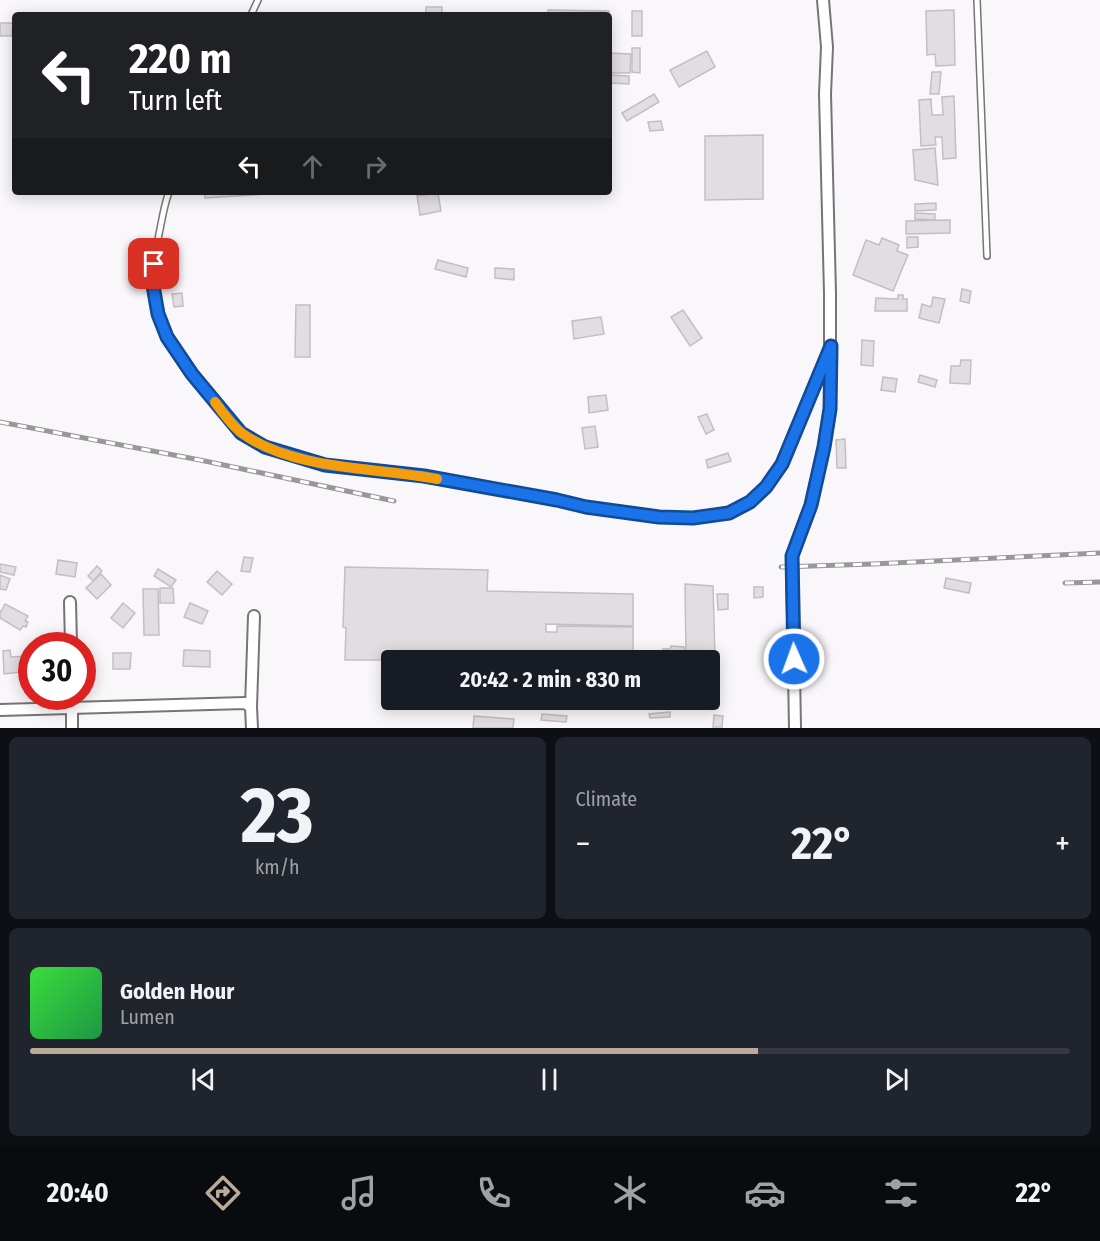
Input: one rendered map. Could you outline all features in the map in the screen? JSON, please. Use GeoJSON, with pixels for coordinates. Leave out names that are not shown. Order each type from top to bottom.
{"type":"FeatureCollection","features":[{"type":"Feature","properties":{"kind":"street"},"geometry":{"type":"LineString","coordinates":[[795,728],[792,556],[811,505],[830,409],[831,346],[825,94],[827,47],[823,0]]}},
{"type":"Feature","properties":{"kind":"street"},"geometry":{"type":"LineString","coordinates":[[70,602],[71,632]]}},
{"type":"Feature","properties":{"kind":"street"},"geometry":{"type":"LineString","coordinates":[[252,728],[254,616]]}},
{"type":"Feature","properties":{"kind":"street"},"geometry":{"type":"LineString","coordinates":[[96,708],[245,703],[251,708]]}},
{"type":"Feature","properties":{"kind":"street"},"geometry":{"type":"LineString","coordinates":[[0,710],[18,710]]}},
{"type":"Feature","properties":{"kind":"street"},"geometry":{"type":"LineString","coordinates":[[72,710],[72,728]]}},
{"type":"Feature","properties":{"kind":"lane"},"geometry":{"type":"LineString","coordinates":[[977,0],[987,256]]}},
{"type":"Feature","properties":{"kind":"lane"},"geometry":{"type":"LineString","coordinates":[[168,195],[156,248],[152,279],[158,314],[167,337],[192,374],[241,433],[265,447],[325,465],[424,476],[586,507],[659,517],[693,518],[729,513],[750,502],[766,487],[782,464],[831,346]]}},
{"type":"Feature","properties":{"kind":"building"},"geometry":{"type":"Polygon","coordinates":[[[426,7],[442,7],[442,12],[426,12],[426,7]]]}},
{"type":"Feature","properties":{"kind":"building"},"geometry":{"type":"Polygon","coordinates":[[[548,10],[609,11],[609,12],[548,12],[548,10]]]}},
{"type":"Feature","properties":{"kind":"building"},"geometry":{"type":"Polygon","coordinates":[[[954,10],[955,65],[936,66],[935,54],[927,55],[926,11],[954,10]]]}},
{"type":"Feature","properties":{"kind":"building"},"geometry":{"type":"Polygon","coordinates":[[[632,11],[642,11],[642,36],[632,36],[632,11]]]}},
{"type":"Feature","properties":{"kind":"building"},"geometry":{"type":"Polygon","coordinates":[[[0,23],[12,23],[12,36],[0,36],[0,23]]]}},
{"type":"Feature","properties":{"kind":"building"},"geometry":{"type":"Polygon","coordinates":[[[632,48],[640,48],[640,73],[632,72],[632,48]]]}},
{"type":"Feature","properties":{"kind":"building"},"geometry":{"type":"Polygon","coordinates":[[[707,51],[715,67],[679,87],[670,70],[707,51]]]}},
{"type":"Feature","properties":{"kind":"building"},"geometry":{"type":"Polygon","coordinates":[[[612,53],[631,54],[630,73],[612,73],[612,53]]]}},
{"type":"Feature","properties":{"kind":"building"},"geometry":{"type":"Polygon","coordinates":[[[932,72],[941,72],[939,94],[930,94],[932,72]]]}},
{"type":"Feature","properties":{"kind":"building"},"geometry":{"type":"Polygon","coordinates":[[[612,75],[629,76],[629,84],[612,83],[612,75]]]}},
{"type":"Feature","properties":{"kind":"building"},"geometry":{"type":"Polygon","coordinates":[[[654,94],[659,102],[627,121],[622,113],[654,94]]]}},
{"type":"Feature","properties":{"kind":"building"},"geometry":{"type":"Polygon","coordinates":[[[954,96],[956,158],[943,159],[942,137],[935,137],[936,145],[921,146],[919,100],[931,99],[932,115],[943,115],[942,97],[954,96]]]}},
{"type":"Feature","properties":{"kind":"building"},"geometry":{"type":"Polygon","coordinates":[[[661,121],[663,130],[650,131],[648,122],[661,121]]]}},
{"type":"Feature","properties":{"kind":"building"},"geometry":{"type":"Polygon","coordinates":[[[763,135],[763,199],[705,200],[705,136],[763,135]]]}},
{"type":"Feature","properties":{"kind":"building"},"geometry":{"type":"Polygon","coordinates":[[[935,148],[938,185],[915,180],[913,150],[935,148]]]}},
{"type":"Feature","properties":{"kind":"building"},"geometry":{"type":"Polygon","coordinates":[[[205,195],[252,195],[205,198],[205,195]]]}},
{"type":"Feature","properties":{"kind":"building"},"geometry":{"type":"Polygon","coordinates":[[[438,195],[441,211],[420,215],[417,196],[438,195]]]}},
{"type":"Feature","properties":{"kind":"building"},"geometry":{"type":"Polygon","coordinates":[[[936,203],[936,210],[915,211],[915,204],[936,203]]]}},
{"type":"Feature","properties":{"kind":"building"},"geometry":{"type":"Polygon","coordinates":[[[915,213],[935,214],[935,220],[915,219],[915,213]]]}},
{"type":"Feature","properties":{"kind":"building"},"geometry":{"type":"Polygon","coordinates":[[[950,220],[950,233],[906,234],[906,221],[950,220]]]}},
{"type":"Feature","properties":{"kind":"building"},"geometry":{"type":"Polygon","coordinates":[[[907,237],[918,237],[918,247],[907,248],[907,237]]]}},
{"type":"Feature","properties":{"kind":"building"},"geometry":{"type":"Polygon","coordinates":[[[882,238],[899,245],[897,251],[908,255],[893,291],[853,275],[866,240],[879,245],[882,238]]]}},
{"type":"Feature","properties":{"kind":"building"},"geometry":{"type":"Polygon","coordinates":[[[438,260],[468,268],[466,277],[435,269],[438,260]]]}},
{"type":"Feature","properties":{"kind":"building"},"geometry":{"type":"Polygon","coordinates":[[[495,268],[514,269],[514,280],[495,278],[495,268]]]}},
{"type":"Feature","properties":{"kind":"building"},"geometry":{"type":"Polygon","coordinates":[[[962,289],[971,291],[969,303],[960,301],[962,289]]]}},
{"type":"Feature","properties":{"kind":"building"},"geometry":{"type":"Polygon","coordinates":[[[182,293],[183,306],[174,307],[172,294],[182,293]]]}},
{"type":"Feature","properties":{"kind":"building"},"geometry":{"type":"Polygon","coordinates":[[[898,295],[903,295],[903,299],[907,299],[907,311],[875,311],[876,298],[898,299],[898,295]]]}},
{"type":"Feature","properties":{"kind":"building"},"geometry":{"type":"Polygon","coordinates":[[[933,297],[945,299],[939,323],[919,318],[922,304],[931,307],[933,297]]]}},
{"type":"Feature","properties":{"kind":"building"},"geometry":{"type":"Polygon","coordinates":[[[296,305],[310,305],[310,357],[295,357],[296,305]]]}},
{"type":"Feature","properties":{"kind":"building"},"geometry":{"type":"Polygon","coordinates":[[[683,310],[702,338],[690,346],[671,317],[683,310]]]}},
{"type":"Feature","properties":{"kind":"building"},"geometry":{"type":"Polygon","coordinates":[[[601,317],[604,334],[574,339],[572,321],[601,317]]]}},
{"type":"Feature","properties":{"kind":"building"},"geometry":{"type":"Polygon","coordinates":[[[862,340],[874,341],[873,366],[861,365],[862,340]]]}},
{"type":"Feature","properties":{"kind":"building"},"geometry":{"type":"Polygon","coordinates":[[[961,360],[971,360],[970,384],[950,383],[951,366],[960,366],[961,360]]]}},
{"type":"Feature","properties":{"kind":"building"},"geometry":{"type":"Polygon","coordinates":[[[920,375],[937,380],[935,387],[918,382],[920,375]]]}},
{"type":"Feature","properties":{"kind":"building"},"geometry":{"type":"Polygon","coordinates":[[[883,377],[897,379],[895,392],[881,390],[883,377]]]}},
{"type":"Feature","properties":{"kind":"building"},"geometry":{"type":"Polygon","coordinates":[[[606,395],[608,410],[589,413],[588,397],[606,395]]]}},
{"type":"Feature","properties":{"kind":"building"},"geometry":{"type":"Polygon","coordinates":[[[707,414],[714,430],[706,434],[698,417],[707,414]]]}},
{"type":"Feature","properties":{"kind":"building"},"geometry":{"type":"Polygon","coordinates":[[[595,426],[598,447],[585,449],[582,428],[595,426]]]}},
{"type":"Feature","properties":{"kind":"building"},"geometry":{"type":"Polygon","coordinates":[[[845,439],[846,468],[837,468],[836,440],[845,439]]]}},
{"type":"Feature","properties":{"kind":"building"},"geometry":{"type":"Polygon","coordinates":[[[728,453],[731,461],[708,468],[706,460],[728,453]]]}},
{"type":"Feature","properties":{"kind":"building"},"geometry":{"type":"Polygon","coordinates":[[[244,557],[253,558],[250,572],[241,571],[244,557]]]}},
{"type":"Feature","properties":{"kind":"building"},"geometry":{"type":"Polygon","coordinates":[[[58,560],[77,563],[75,577],[56,574],[58,560]]]}},
{"type":"Feature","properties":{"kind":"building"},"geometry":{"type":"Polygon","coordinates":[[[0,564],[16,567],[14,575],[0,572],[0,564]]]}},
{"type":"Feature","properties":{"kind":"building"},"geometry":{"type":"Polygon","coordinates":[[[97,566],[102,571],[93,581],[88,576],[97,566]]]}},
{"type":"Feature","properties":{"kind":"building"},"geometry":{"type":"Polygon","coordinates":[[[345,567],[488,570],[487,591],[633,594],[633,626],[546,624],[546,632],[557,632],[557,626],[633,627],[633,650],[381,650],[381,660],[345,660],[346,628],[343,627],[345,567]]]}},
{"type":"Feature","properties":{"kind":"building"},"geometry":{"type":"Polygon","coordinates":[[[158,569],[176,580],[171,587],[154,576],[158,569]]]}},
{"type":"Feature","properties":{"kind":"building"},"geometry":{"type":"Polygon","coordinates":[[[217,571],[232,584],[222,595],[207,582],[217,571]]]}},
{"type":"Feature","properties":{"kind":"building"},"geometry":{"type":"Polygon","coordinates":[[[101,574],[111,585],[97,599],[86,588],[101,574]]]}},
{"type":"Feature","properties":{"kind":"building"},"geometry":{"type":"Polygon","coordinates":[[[0,575],[10,579],[6,590],[0,589],[0,575]]]}},
{"type":"Feature","properties":{"kind":"building"},"geometry":{"type":"Polygon","coordinates":[[[946,578],[971,583],[969,593],[944,588],[946,578]]]}},
{"type":"Feature","properties":{"kind":"building"},"geometry":{"type":"Polygon","coordinates":[[[685,584],[713,586],[715,650],[686,650],[685,584]]]}},
{"type":"Feature","properties":{"kind":"building"},"geometry":{"type":"Polygon","coordinates":[[[754,587],[763,587],[763,597],[754,598],[754,587]]]}},
{"type":"Feature","properties":{"kind":"building"},"geometry":{"type":"Polygon","coordinates":[[[160,588],[173,588],[174,603],[160,603],[160,588]]]}},
{"type":"Feature","properties":{"kind":"building"},"geometry":{"type":"Polygon","coordinates":[[[143,589],[158,589],[159,635],[144,635],[143,589]]]}},
{"type":"Feature","properties":{"kind":"building"},"geometry":{"type":"Polygon","coordinates":[[[717,594],[728,594],[728,609],[718,610],[717,594]]]}},
{"type":"Feature","properties":{"kind":"building"},"geometry":{"type":"Polygon","coordinates":[[[123,603],[135,613],[123,628],[111,618],[123,603]]]}},
{"type":"Feature","properties":{"kind":"building"},"geometry":{"type":"Polygon","coordinates":[[[190,603],[208,611],[202,624],[184,617],[190,603]]]}},
{"type":"Feature","properties":{"kind":"building"},"geometry":{"type":"Polygon","coordinates":[[[5,604],[28,616],[25,621],[28,622],[26,627],[23,626],[20,630],[0,618],[5,604]]]}},
{"type":"Feature","properties":{"kind":"building"},"geometry":{"type":"Polygon","coordinates":[[[671,646],[684,647],[684,650],[663,650],[670,649],[671,646]]]}},
{"type":"Feature","properties":{"kind":"building"},"geometry":{"type":"Polygon","coordinates":[[[10,650],[11,657],[18,657],[18,672],[4,674],[3,651],[10,650]]]}},
{"type":"Feature","properties":{"kind":"building"},"geometry":{"type":"Polygon","coordinates":[[[184,650],[210,651],[210,667],[183,666],[184,650]]]}},
{"type":"Feature","properties":{"kind":"building"},"geometry":{"type":"Polygon","coordinates":[[[113,653],[131,653],[130,669],[113,669],[113,653]]]}},
{"type":"Feature","properties":{"kind":"building"},"geometry":{"type":"Polygon","coordinates":[[[670,712],[670,717],[650,718],[649,714],[670,712]]]}},
{"type":"Feature","properties":{"kind":"building"},"geometry":{"type":"Polygon","coordinates":[[[542,714],[567,716],[566,722],[541,720],[542,714]]]}},
{"type":"Feature","properties":{"kind":"building"},"geometry":{"type":"Polygon","coordinates":[[[714,715],[723,716],[722,727],[713,727],[714,715]]]}},
{"type":"Feature","properties":{"kind":"building"},"geometry":{"type":"Polygon","coordinates":[[[474,716],[514,719],[513,728],[473,728],[474,716]]]}},
{"type":"Feature","properties":{"kind":"railway"},"geometry":{"type":"LineString","coordinates":[[0,422],[200,460],[394,501]]}},
{"type":"Feature","properties":{"kind":"railway"},"geometry":{"type":"LineString","coordinates":[[781,567],[1100,553]]}},
{"type":"Feature","properties":{"kind":"railway"},"geometry":{"type":"LineString","coordinates":[[1065,583],[1100,582]]}},
{"type":"Feature","properties":{"kind":"slow traffic"},"geometry":{"type":"LineString","coordinates":[[215,402],[241,433],[265,447],[325,465],[437,479]]}},
{"type":"Feature","properties":{"kind":"route"},"geometry":{"type":"LineString","coordinates":[[154,264],[152,279],[158,314],[167,337],[192,374],[241,433],[265,447],[325,465],[424,476],[586,507],[659,517],[693,518],[729,513],[750,502],[766,487],[782,464],[831,346],[830,409],[824,447],[811,505],[792,556],[794,659]]}}]}
